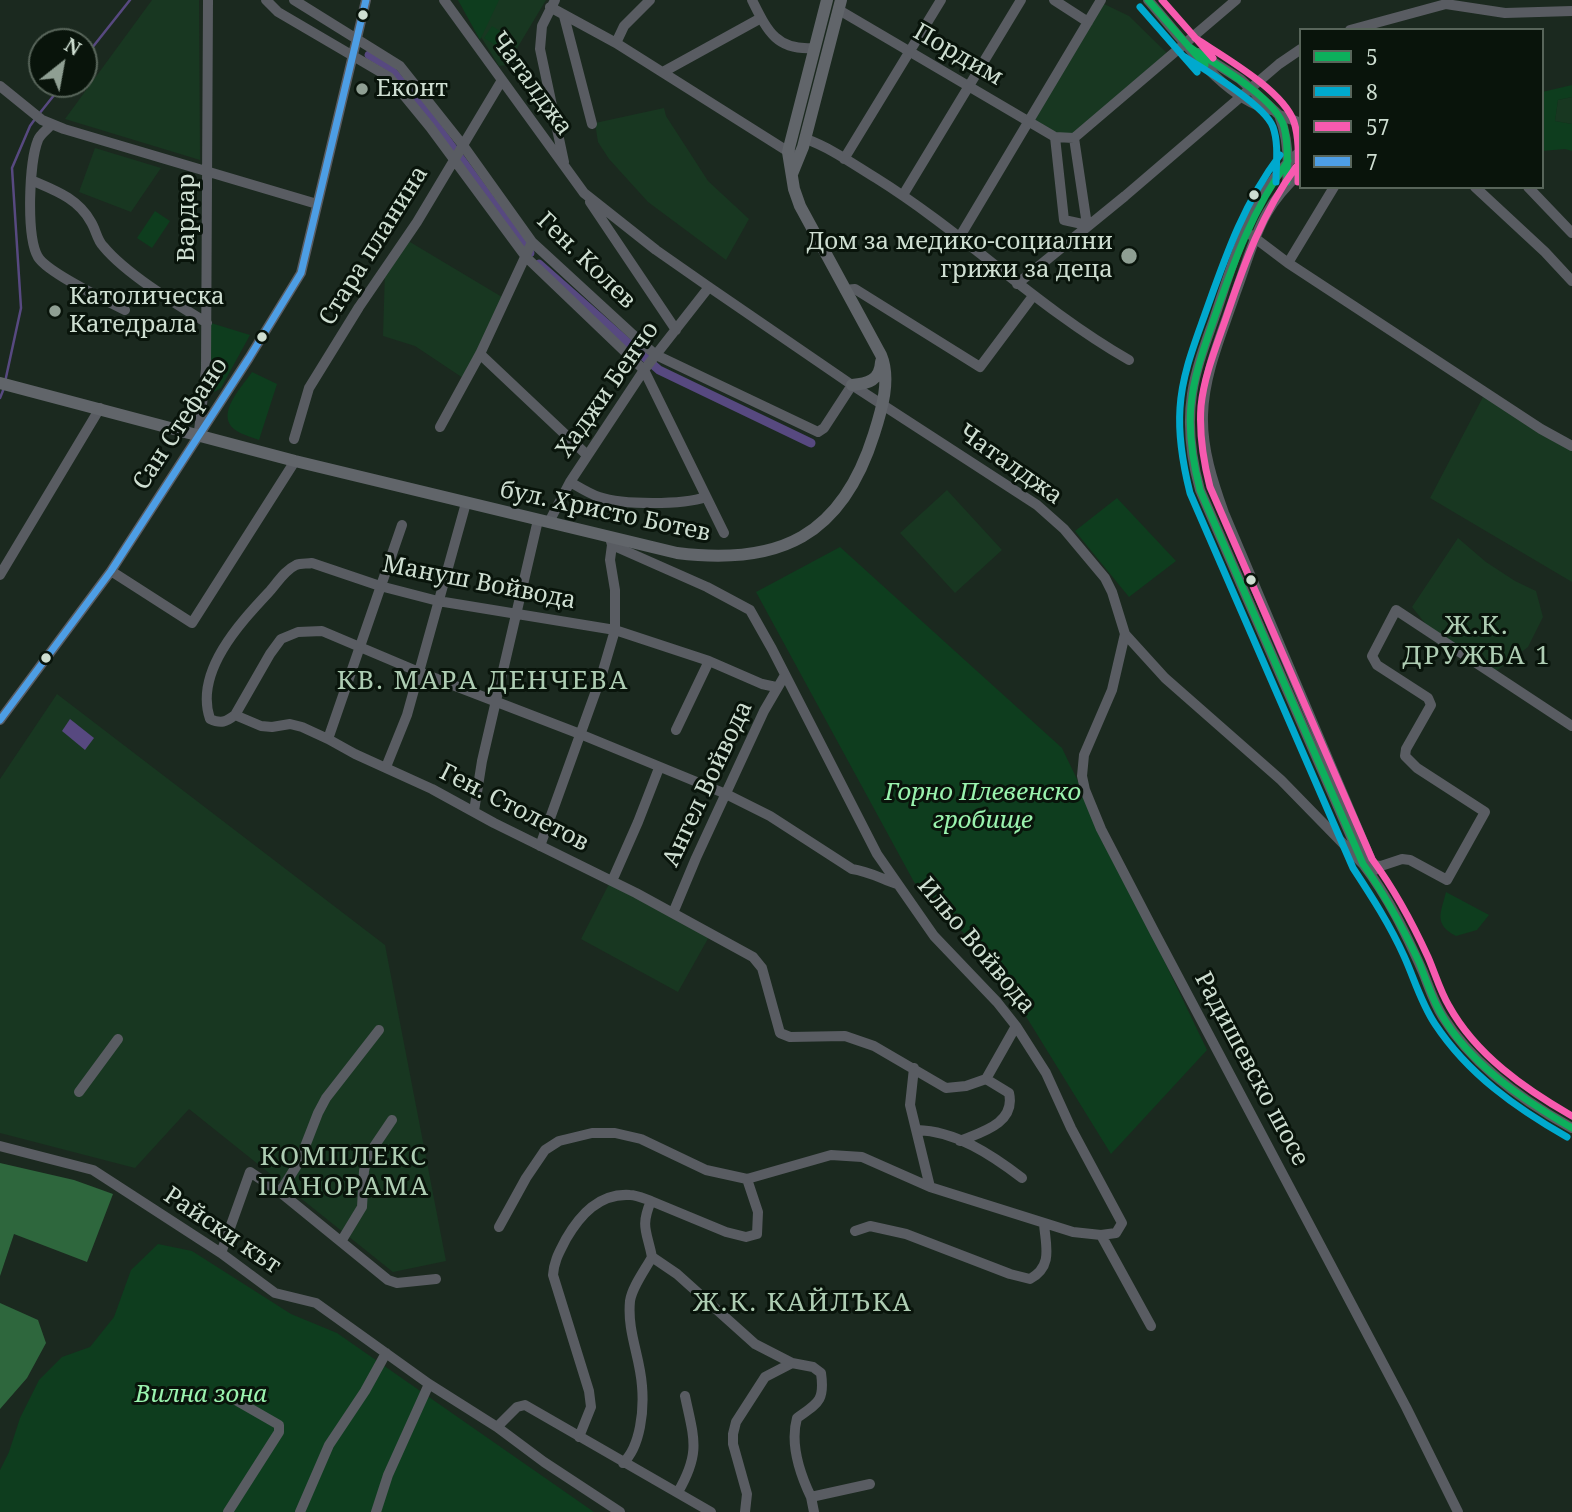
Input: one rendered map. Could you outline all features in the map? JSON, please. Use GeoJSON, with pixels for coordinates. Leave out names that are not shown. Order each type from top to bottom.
{"type":"FeatureCollection","features":[{"type":"Feature","properties":{"kind":"main road","name":"бул. Христо Ботев"},"geometry":{"type":"LineString","coordinates":[[0,383],[295,461],[543,521],[611,542],[718,557],[755,554],[799,540],[822,522],[850,490],[867,457],[882,404],[886,373],[881,355],[800,206],[794,189],[794,156],[807,74],[827,0]]}},
{"type":"Feature","properties":{"kind":"main road","name":"бул. Христо Ботев"},"geometry":{"type":"LineString","coordinates":[[794,156],[806,139],[840,5]]}},
{"type":"Feature","properties":{"kind":"main road"},"geometry":{"type":"LineString","coordinates":[[807,74],[822,77]]}},
{"type":"Feature","properties":{"kind":"main road"},"geometry":{"type":"LineString","coordinates":[[852,385],[867,384],[876,378],[881,367],[881,355]]}},
{"type":"Feature","properties":{"kind":"street","name":"Вардар"},"geometry":{"type":"LineString","coordinates":[[198,435],[206,369],[208,0]]}},
{"type":"Feature","properties":{"kind":"street","name":"Ген. Колев"},"geometry":{"type":"LineString","coordinates":[[266,0],[278,12],[388,77],[457,153],[529,250],[650,363]]}},
{"type":"Feature","properties":{"kind":"street","name":"Ген. Колев"},"geometry":{"type":"LineString","coordinates":[[294,0],[309,4],[400,66],[457,153],[529,250],[650,363],[818,432],[824,428],[852,385]]}},
{"type":"Feature","properties":{"kind":"street","name":"Сан Стефано"},"geometry":{"type":"LineString","coordinates":[[0,720],[111,572],[301,273],[366,0]]}},
{"type":"Feature","properties":{"kind":"street","name":"Чаталджа"},"geometry":{"type":"LineString","coordinates":[[444,0],[584,193],[676,330]]}},
{"type":"Feature","properties":{"kind":"street"},"geometry":{"type":"LineString","coordinates":[[616,43],[624,26],[650,0]]}},
{"type":"Feature","properties":{"kind":"street"},"geometry":{"type":"LineString","coordinates":[[752,0],[775,39],[787,46],[814,48]]}},
{"type":"Feature","properties":{"kind":"street"},"geometry":{"type":"LineString","coordinates":[[844,159],[941,0]]}},
{"type":"Feature","properties":{"kind":"street"},"geometry":{"type":"LineString","coordinates":[[903,195],[1021,0]]}},
{"type":"Feature","properties":{"kind":"street"},"geometry":{"type":"LineString","coordinates":[[1054,0],[1088,22]]}},
{"type":"Feature","properties":{"kind":"street"},"geometry":{"type":"LineString","coordinates":[[959,238],[1101,0]]}},
{"type":"Feature","properties":{"kind":"street"},"geometry":{"type":"LineString","coordinates":[[1148,0],[1210,71],[1258,107],[1299,122]]}},
{"type":"Feature","properties":{"kind":"street"},"geometry":{"type":"LineString","coordinates":[[1087,225],[1074,138],[1188,45],[1236,0]]}},
{"type":"Feature","properties":{"kind":"street"},"geometry":{"type":"LineString","coordinates":[[1434,0],[1505,13],[1572,11]]}},
{"type":"Feature","properties":{"kind":"street"},"geometry":{"type":"LineString","coordinates":[[565,167],[540,49],[542,26],[552,4],[564,16],[616,43],[794,156]]}},
{"type":"Feature","properties":{"kind":"street"},"geometry":{"type":"LineString","coordinates":[[1357,28],[1446,4]]}},
{"type":"Feature","properties":{"kind":"street","name":"Пордим"},"geometry":{"type":"LineString","coordinates":[[840,5],[910,51],[1055,137],[1074,138]]}},
{"type":"Feature","properties":{"kind":"street"},"geometry":{"type":"LineString","coordinates":[[564,16],[592,124]]}},
{"type":"Feature","properties":{"kind":"street"},"geometry":{"type":"LineString","coordinates":[[663,72],[761,18]]}},
{"type":"Feature","properties":{"kind":"street"},"geometry":{"type":"LineString","coordinates":[[1188,45],[1251,88],[1275,113],[1284,126],[1288,161],[1287,185]]}},
{"type":"Feature","properties":{"kind":"street"},"geometry":{"type":"LineString","coordinates":[[1017,284],[1299,51]]}},
{"type":"Feature","properties":{"kind":"street","name":"Стара планина"},"geometry":{"type":"LineString","coordinates":[[294,439],[309,388],[359,307],[417,222],[502,80]]}},
{"type":"Feature","properties":{"kind":"street"},"geometry":{"type":"LineString","coordinates":[[0,86],[37,117],[52,124],[317,204]]}},
{"type":"Feature","properties":{"kind":"street"},"geometry":{"type":"LineString","coordinates":[[52,124],[38,138],[31,180],[30,215],[33,243],[39,258],[50,268],[125,310]]}},
{"type":"Feature","properties":{"kind":"street"},"geometry":{"type":"LineString","coordinates":[[1055,137],[1064,220],[1087,225]]}},
{"type":"Feature","properties":{"kind":"street"},"geometry":{"type":"LineString","coordinates":[[806,139],[903,195],[1089,337],[1129,360]]}},
{"type":"Feature","properties":{"kind":"street"},"geometry":{"type":"LineString","coordinates":[[1299,153],[1288,161],[1261,200],[1245,231],[1214,319],[1194,383],[1190,426],[1194,468],[1209,513],[1369,865],[1402,927],[1443,1016],[1471,1052],[1520,1097],[1572,1128]]}},
{"type":"Feature","properties":{"kind":"street"},"geometry":{"type":"LineString","coordinates":[[1299,174],[1287,185],[1266,215],[1255,239],[1208,379],[1203,415],[1204,442],[1224,513],[1369,865]]}},
{"type":"Feature","properties":{"kind":"street"},"geometry":{"type":"LineString","coordinates":[[31,180],[78,204],[91,221],[102,245],[138,277],[207,323]]}},
{"type":"Feature","properties":{"kind":"street"},"geometry":{"type":"LineString","coordinates":[[1288,263],[1333,189]]}},
{"type":"Feature","properties":{"kind":"street"},"geometry":{"type":"LineString","coordinates":[[1477,189],[1572,281]]}},
{"type":"Feature","properties":{"kind":"street"},"geometry":{"type":"LineString","coordinates":[[1530,189],[1572,233]]}},
{"type":"Feature","properties":{"kind":"street","name":"Чаталджа"},"geometry":{"type":"LineString","coordinates":[[584,193],[656,250],[709,287],[852,385],[1037,505],[1064,529],[1105,578],[1125,634],[1165,678],[1273,773],[1369,865]]}},
{"type":"Feature","properties":{"kind":"street"},"geometry":{"type":"LineString","coordinates":[[1245,231],[1288,263],[1541,429],[1572,446]]}},
{"type":"Feature","properties":{"kind":"street"},"geometry":{"type":"LineString","coordinates":[[440,427],[480,354],[529,250]]}},
{"type":"Feature","properties":{"kind":"street","name":"Хаджи Бенчо"},"geometry":{"type":"LineString","coordinates":[[474,811],[495,702],[543,521],[650,363],[709,287]]}},
{"type":"Feature","properties":{"kind":"street"},"geometry":{"type":"LineString","coordinates":[[845,289],[855,289],[980,366],[1033,296]]}},
{"type":"Feature","properties":{"kind":"street"},"geometry":{"type":"LineString","coordinates":[[480,354],[587,456]]}},
{"type":"Feature","properties":{"kind":"street"},"geometry":{"type":"LineString","coordinates":[[650,363],[706,497],[724,533]]}},
{"type":"Feature","properties":{"kind":"street"},"geometry":{"type":"LineString","coordinates":[[0,575],[100,408]]}},
{"type":"Feature","properties":{"kind":"street"},"geometry":{"type":"LineString","coordinates":[[111,572],[192,623],[295,461]]}},
{"type":"Feature","properties":{"kind":"street"},"geometry":{"type":"LineString","coordinates":[[570,482],[590,494],[612,500],[685,502],[706,497]]}},
{"type":"Feature","properties":{"kind":"street"},"geometry":{"type":"LineString","coordinates":[[386,767],[407,715],[466,503]]}},
{"type":"Feature","properties":{"kind":"street"},"geometry":{"type":"LineString","coordinates":[[328,739],[402,525]]}},
{"type":"Feature","properties":{"kind":"street"},"geometry":{"type":"LineString","coordinates":[[540,846],[615,630],[611,542]]}},
{"type":"Feature","properties":{"kind":"street","name":"Ильо Войвода"},"geometry":{"type":"LineString","coordinates":[[611,542],[750,610],[877,854],[934,936],[997,1002],[1046,1073],[1071,1128],[1122,1223],[1116,1233],[1101,1236]]}},
{"type":"Feature","properties":{"kind":"street","name":"Мануш Войвода"},"geometry":{"type":"LineString","coordinates":[[235,715],[227,722],[218,723],[210,719],[206,703],[212,673],[224,647],[256,605],[294,565],[312,564],[438,601],[615,630],[709,661],[762,684],[776,687]]}},
{"type":"Feature","properties":{"kind":"street"},"geometry":{"type":"LineString","coordinates":[[1369,865],[1381,866],[1410,859],[1447,880],[1485,812],[1417,768],[1405,757],[1406,749],[1431,705],[1428,698],[1377,665],[1372,656],[1396,610],[1572,726]]}},
{"type":"Feature","properties":{"kind":"street"},"geometry":{"type":"LineString","coordinates":[[235,715],[281,639],[298,632],[323,631],[726,794],[770,816],[852,869],[897,884]]}},
{"type":"Feature","properties":{"kind":"street","name":"Радишевско шосе"},"geometry":{"type":"LineString","coordinates":[[1125,634],[1112,690],[1084,755],[1082,776],[1085,790],[1101,829],[1406,1407],[1458,1512]]}},
{"type":"Feature","properties":{"kind":"street"},"geometry":{"type":"LineString","coordinates":[[676,730],[709,661]]}},
{"type":"Feature","properties":{"kind":"street","name":"Ангел Войвода"},"geometry":{"type":"LineString","coordinates":[[673,913],[776,687],[785,675]]}},
{"type":"Feature","properties":{"kind":"street","name":"Ген. Столетов"},"geometry":{"type":"LineString","coordinates":[[235,715],[261,726],[290,724],[302,727],[328,739],[612,881],[753,957],[762,968],[780,1033],[790,1037],[845,1036],[874,1046],[914,1068]]}},
{"type":"Feature","properties":{"kind":"street"},"geometry":{"type":"LineString","coordinates":[[612,881],[659,768]]}},
{"type":"Feature","properties":{"kind":"street"},"geometry":{"type":"LineString","coordinates":[[930,1187],[910,1105],[914,1068],[946,1088],[966,1086],[986,1079],[1016,1026]]}},
{"type":"Feature","properties":{"kind":"street"},"geometry":{"type":"LineString","coordinates":[[280,1192],[299,1162],[326,1098],[379,1030]]}},
{"type":"Feature","properties":{"kind":"street"},"geometry":{"type":"LineString","coordinates":[[79,1092],[118,1039]]}},
{"type":"Feature","properties":{"kind":"street"},"geometry":{"type":"LineString","coordinates":[[960,1141],[993,1128],[1008,1112],[1012,1103],[1009,1093],[986,1079]]}},
{"type":"Feature","properties":{"kind":"street"},"geometry":{"type":"LineString","coordinates":[[342,1241],[362,1207],[367,1157],[392,1120]]}},
{"type":"Feature","properties":{"kind":"street"},"geometry":{"type":"LineString","coordinates":[[917,1130],[931,1131],[994,1156],[1022,1178]]}},
{"type":"Feature","properties":{"kind":"street"},"geometry":{"type":"LineString","coordinates":[[499,1227],[545,1150],[559,1141],[592,1133],[615,1133],[641,1139],[706,1170],[747,1178],[831,1155],[862,1157],[930,1187],[1044,1224],[1101,1236],[1151,1326]]}},
{"type":"Feature","properties":{"kind":"street","name":"Райски кът"},"geometry":{"type":"LineString","coordinates":[[0,1146],[93,1170],[221,1253],[275,1293],[316,1304],[429,1384],[498,1427],[604,1507],[620,1512]]}},
{"type":"Feature","properties":{"kind":"street"},"geometry":{"type":"LineString","coordinates":[[221,1253],[250,1172],[280,1192],[388,1280],[397,1283],[436,1279]]}},
{"type":"Feature","properties":{"kind":"street"},"geometry":{"type":"LineString","coordinates":[[579,1437],[591,1407],[589,1391],[553,1275],[554,1261],[578,1218],[603,1200],[630,1195],[726,1232],[746,1237],[757,1234],[758,1225],[758,1212],[747,1178]]}},
{"type":"Feature","properties":{"kind":"street"},"geometry":{"type":"LineString","coordinates":[[623,1463],[633,1448],[640,1425],[642,1386],[630,1331],[631,1297],[652,1258],[649,1240],[644,1231],[645,1216],[651,1201]]}},
{"type":"Feature","properties":{"kind":"street"},"geometry":{"type":"LineString","coordinates":[[855,1231],[870,1226],[906,1234],[1010,1274],[1030,1279],[1040,1274],[1046,1264],[1044,1224]]}},
{"type":"Feature","properties":{"kind":"street"},"geometry":{"type":"LineString","coordinates":[[652,1258],[677,1274],[755,1344],[792,1363],[813,1367],[821,1373],[823,1394],[820,1402],[797,1418],[794,1430],[796,1452],[814,1512]]}},
{"type":"Feature","properties":{"kind":"street"},"geometry":{"type":"LineString","coordinates":[[300,1512],[328,1445],[366,1391],[386,1353]]}},
{"type":"Feature","properties":{"kind":"street"},"geometry":{"type":"LineString","coordinates":[[745,1512],[747,1494],[733,1444],[736,1422],[765,1377],[792,1363]]}},
{"type":"Feature","properties":{"kind":"street"},"geometry":{"type":"LineString","coordinates":[[376,1512],[388,1475],[429,1384]]}},
{"type":"Feature","properties":{"kind":"street"},"geometry":{"type":"LineString","coordinates":[[678,1492],[691,1470],[694,1454],[685,1396]]}},
{"type":"Feature","properties":{"kind":"street"},"geometry":{"type":"LineString","coordinates":[[228,1512],[279,1432],[279,1425],[232,1398]]}},
{"type":"Feature","properties":{"kind":"street"},"geometry":{"type":"LineString","coordinates":[[498,1427],[517,1407],[525,1405],[711,1512]]}},
{"type":"Feature","properties":{"kind":"street"},"geometry":{"type":"LineString","coordinates":[[811,1497],[870,1484]]}},
{"type":"Feature","properties":{"kind":"shaded area"},"geometry":{"type":"Polygon","coordinates":[[[152,0],[199,0],[200,160],[65,119],[80,98],[98,98],[98,74],[152,0]]]}},
{"type":"Feature","properties":{"kind":"shaded area"},"geometry":{"type":"Polygon","coordinates":[[[458,0],[546,0],[507,65],[499,66],[458,0]]]}},
{"type":"Feature","properties":{"kind":"shaded area"},"geometry":{"type":"Polygon","coordinates":[[[1100,2],[1129,16],[1170,56],[1074,138],[1055,137],[1029,121],[1100,2]]]}},
{"type":"Feature","properties":{"kind":"shaded area"},"geometry":{"type":"Polygon","coordinates":[[[1572,97],[1572,124],[1555,121],[1558,100],[1572,97]]]}},
{"type":"Feature","properties":{"kind":"shaded area"},"geometry":{"type":"Polygon","coordinates":[[[664,108],[666,116],[708,181],[749,219],[726,260],[648,202],[609,159],[598,142],[595,123],[664,108]]]}},
{"type":"Feature","properties":{"kind":"shaded area"},"geometry":{"type":"Polygon","coordinates":[[[95,148],[161,168],[131,212],[79,192],[95,148]]]}},
{"type":"Feature","properties":{"kind":"shaded area"},"geometry":{"type":"Polygon","coordinates":[[[405,239],[507,300],[466,380],[415,346],[383,336],[385,270],[405,239]]]}},
{"type":"Feature","properties":{"kind":"shaded area"},"geometry":{"type":"Polygon","coordinates":[[[1484,395],[1572,450],[1572,582],[1430,498],[1484,395]]]}},
{"type":"Feature","properties":{"kind":"shaded area"},"geometry":{"type":"Polygon","coordinates":[[[947,490],[1002,550],[955,593],[900,533],[947,490]]]}},
{"type":"Feature","properties":{"kind":"shaded area"},"geometry":{"type":"Polygon","coordinates":[[[1458,538],[1486,562],[1536,591],[1543,617],[1528,647],[1495,672],[1429,628],[1412,607],[1458,538]]]}},
{"type":"Feature","properties":{"kind":"shaded area"},"geometry":{"type":"Polygon","coordinates":[[[57,694],[385,945],[446,1261],[393,1272],[189,1109],[135,1168],[0,1133],[0,779],[57,694]]]}},
{"type":"Feature","properties":{"kind":"shaded area"},"geometry":{"type":"Polygon","coordinates":[[[70,719],[94,738],[85,750],[62,731],[70,719]]]}},
{"type":"Feature","properties":{"kind":"shaded area"},"geometry":{"type":"Polygon","coordinates":[[[609,884],[710,935],[678,992],[581,939],[609,884]]]}},
{"type":"Feature","properties":{"kind":"green space"},"geometry":{"type":"Polygon","coordinates":[[[458,0],[499,0],[480,40],[458,0]]]}},
{"type":"Feature","properties":{"kind":"green space"},"geometry":{"type":"Polygon","coordinates":[[[492,26],[517,42],[509,54],[484,38],[492,26]]]}},
{"type":"Feature","properties":{"kind":"green space"},"geometry":{"type":"Polygon","coordinates":[[[1572,85],[1572,97],[1558,100],[1555,121],[1572,124],[1572,151],[1544,151],[1544,92],[1572,85]]]}},
{"type":"Feature","properties":{"kind":"green space"},"geometry":{"type":"Polygon","coordinates":[[[155,211],[170,221],[152,248],[137,238],[155,211]]]}},
{"type":"Feature","properties":{"kind":"green space"},"geometry":{"type":"Polygon","coordinates":[[[211,323],[250,335],[221,388],[214,392],[211,386],[211,323]]]}},
{"type":"Feature","properties":{"kind":"green space"},"geometry":{"type":"Polygon","coordinates":[[[252,372],[277,384],[259,440],[237,431],[230,425],[228,418],[232,402],[252,372]]]}},
{"type":"Feature","properties":{"kind":"green space"},"geometry":{"type":"Polygon","coordinates":[[[1117,498],[1176,561],[1129,597],[1075,531],[1117,498]]]}},
{"type":"Feature","properties":{"kind":"green space","name":"Горно Плевенско гробище"},"geometry":{"type":"Polygon","coordinates":[[[840,547],[1062,748],[1207,1050],[1111,1154],[993,963],[914,882],[756,592],[840,547]]]}},
{"type":"Feature","properties":{"kind":"green space"},"geometry":{"type":"Polygon","coordinates":[[[1446,892],[1489,915],[1477,930],[1456,936],[1444,927],[1441,912],[1446,892]]]}},
{"type":"Feature","properties":{"kind":"green space"},"geometry":{"type":"Polygon","coordinates":[[[0,1163],[74,1180],[113,1194],[87,1262],[14,1234],[0,1276],[0,1163]]]}},
{"type":"Feature","properties":{"kind":"green space","name":"Вилна зона"},"geometry":{"type":"Polygon","coordinates":[[[158,1244],[192,1251],[291,1314],[337,1333],[594,1512],[0,1512],[0,1470],[20,1418],[39,1380],[62,1357],[90,1347],[114,1317],[131,1270],[158,1244]]]}},
{"type":"Feature","properties":{"kind":"green space"},"geometry":{"type":"Polygon","coordinates":[[[0,1303],[38,1320],[46,1343],[27,1378],[0,1409],[0,1303]]]}},
{"type":"Feature","properties":{"kind":"waterway"},"geometry":{"type":"LineString","coordinates":[[98,40],[130,0]]}},
{"type":"Feature","properties":{"kind":"waterway"},"geometry":{"type":"LineString","coordinates":[[369,55],[389,67],[427,113],[530,253]]}},
{"type":"Feature","properties":{"kind":"waterway"},"geometry":{"type":"LineString","coordinates":[[39,114],[52,98]]}},
{"type":"Feature","properties":{"kind":"waterway"},"geometry":{"type":"LineString","coordinates":[[5,382],[21,308],[12,168],[35,119]]}},
{"type":"Feature","properties":{"kind":"waterway"},"geometry":{"type":"LineString","coordinates":[[539,264],[659,370],[811,443]]}},
{"type":"Feature","properties":{"kind":"waterway"},"geometry":{"type":"LineString","coordinates":[[0,398],[4,388]]}},
{"type":"Feature","properties":{"kind":"transit line","name":"7"},"geometry":{"type":"LineString","coordinates":[[0,720],[111,571],[301,273],[366,0]]}},
{"type":"Feature","properties":{"kind":"transit line","name":"5"},"geometry":{"type":"LineString","coordinates":[[1148,0],[1205,65]]}},
{"type":"Feature","properties":{"kind":"transit line","name":"57"},"geometry":{"type":"LineString","coordinates":[[1162,0],[1213,58]]}},
{"type":"Feature","properties":{"kind":"transit line","name":"8"},"geometry":{"type":"LineString","coordinates":[[1140,7],[1197,72]]}},
{"type":"Feature","properties":{"kind":"transit line","name":"57"},"geometry":{"type":"LineString","coordinates":[[1195,38],[1251,75],[1288,110],[1297,137],[1298,182]]}},
{"type":"Feature","properties":{"kind":"transit line","name":"5"},"geometry":{"type":"LineString","coordinates":[[1189,47],[1243,82],[1279,116],[1287,141],[1287,182]]}},
{"type":"Feature","properties":{"kind":"transit line","name":"8"},"geometry":{"type":"LineString","coordinates":[[1183,56],[1233,88],[1268,118],[1276,140],[1276,182]]}},
{"type":"Feature","properties":{"kind":"transit line","name":"8"},"geometry":{"type":"LineString","coordinates":[[1280,155],[1255,193],[1236,232],[1186,372],[1181,396],[1180,430],[1190,493],[1353,868],[1393,933],[1430,1016],[1462,1059],[1478,1074],[1512,1102],[1567,1137]]}},
{"type":"Feature","properties":{"kind":"transit line","name":"5"},"geometry":{"type":"LineString","coordinates":[[1288,161],[1264,198],[1237,255],[1197,371],[1192,393],[1190,427],[1200,490],[1363,864],[1407,937],[1440,1012],[1466,1048],[1498,1079],[1572,1128]]}},
{"type":"Feature","properties":{"kind":"transit line","name":"57"},"geometry":{"type":"LineString","coordinates":[[1296,167],[1273,202],[1255,240],[1208,373],[1201,406],[1201,427],[1210,487],[1372,859],[1409,919],[1449,1006],[1460,1024],[1487,1055],[1520,1082],[1572,1116]]}},
{"type":"Feature","properties":{"kind":"place","name":"Еконт"},"geometry":{"type":"Point","coordinates":[362,89]}},
{"type":"Feature","properties":{"kind":"place","name":"Дом за медико-социални грижи за деца"},"geometry":{"type":"Point","coordinates":[1129,256]}},
{"type":"Feature","properties":{"kind":"place","name":"Католическа Катедрала"},"geometry":{"type":"Point","coordinates":[55,311]}},
{"type":"Feature","properties":{"kind":"district","name":"Ж.К. ДРУЖБА 1"},"geometry":{"type":"Point","coordinates":[1477,642]}},
{"type":"Feature","properties":{"kind":"district","name":"КВ. МАРА ДЕНЧЕВА"},"geometry":{"type":"Point","coordinates":[483,682]}},
{"type":"Feature","properties":{"kind":"district","name":"КОМПЛЕКС ПАНОРАМА"},"geometry":{"type":"Point","coordinates":[344,1173]}},
{"type":"Feature","properties":{"kind":"district","name":"Ж.К. КАЙЛЪКА"},"geometry":{"type":"Point","coordinates":[803,1304]}}]}
